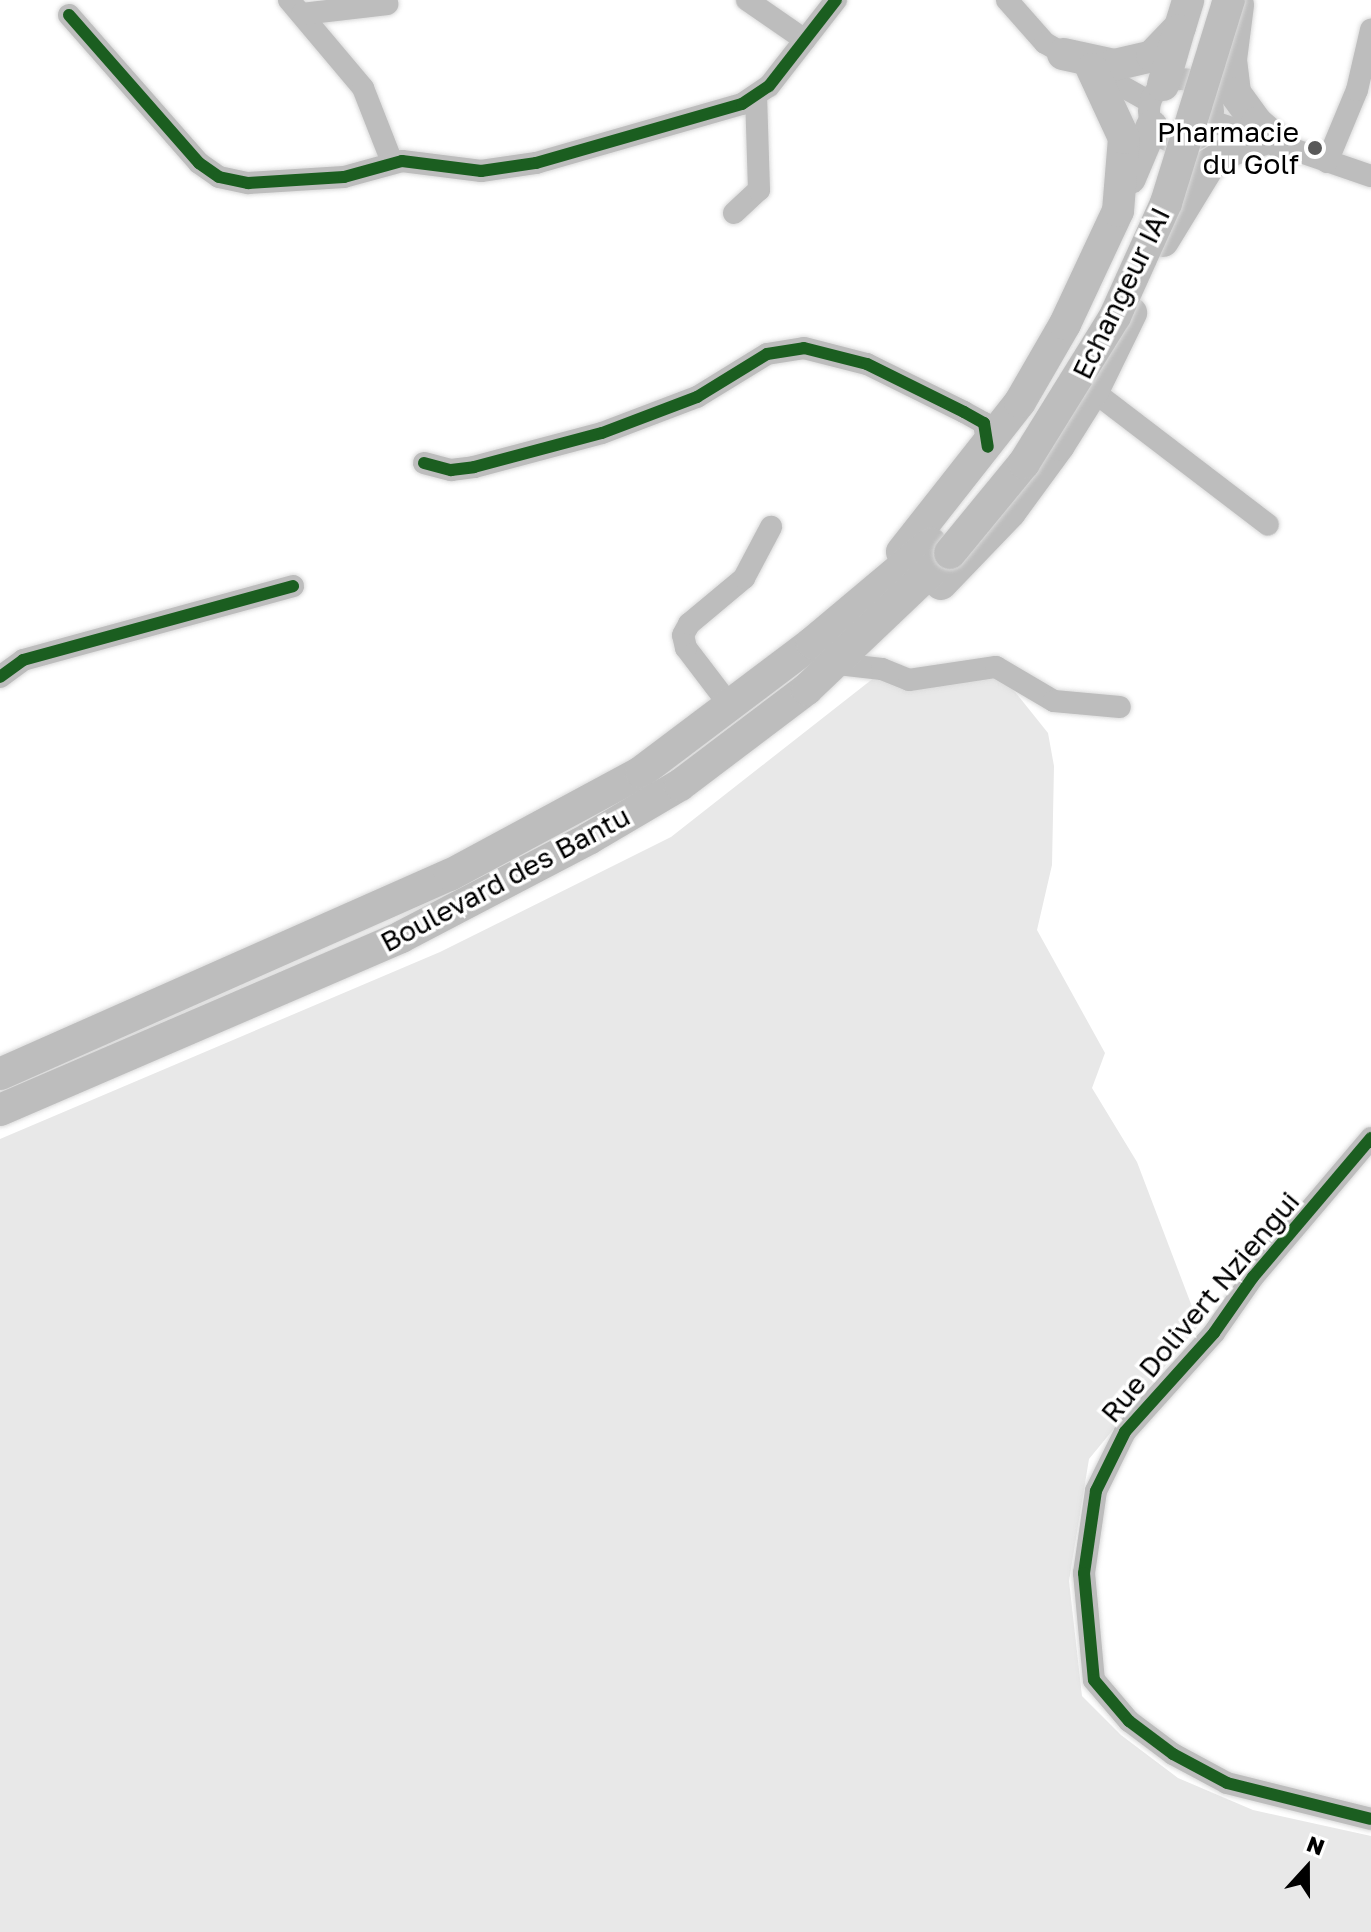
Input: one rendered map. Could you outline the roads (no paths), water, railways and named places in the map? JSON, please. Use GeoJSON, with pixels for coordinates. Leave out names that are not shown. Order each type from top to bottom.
{"type":"FeatureCollection","features":[{"type":"Feature","properties":{"kind":"highway","name":"Echangeur IAI"},"geometry":{"type":"LineString","coordinates":[[940,548],[1098,309],[1158,177],[1199,57],[1213,0]]}},
{"type":"Feature","properties":{"kind":"highway"},"geometry":{"type":"LineString","coordinates":[[838,664],[901,623],[963,563],[1029,487],[1093,391],[1174,217],[1206,119],[1234,9]]}},
{"type":"Feature","properties":{"kind":"highway"},"geometry":{"type":"LineString","coordinates":[[1174,217],[1210,164],[1234,149],[1262,139],[1257,123],[1235,93],[1230,76],[1234,9]]}},
{"type":"Feature","properties":{"kind":"highway","name":"Echangeur IAI"},"geometry":{"type":"LineString","coordinates":[[940,548],[1032,451],[1115,316],[1170,192],[1234,9]]}},
{"type":"Feature","properties":{"kind":"highway"},"geometry":{"type":"LineString","coordinates":[[1063,54],[1105,64],[1136,62],[1165,47],[1184,14]]}},
{"type":"Feature","properties":{"kind":"highway"},"geometry":{"type":"LineString","coordinates":[[812,643],[933,518],[988,447],[1059,336],[1121,198],[1184,14]]}},
{"type":"Feature","properties":{"kind":"highway"},"geometry":{"type":"LineString","coordinates":[[1100,73],[1124,138],[1121,198]]}},
{"type":"Feature","properties":{"kind":"highway","name":"Boulevard des Bantu"},"geometry":{"type":"LineString","coordinates":[[0,1074],[450,875],[641,772],[940,548]]}},
{"type":"Feature","properties":{"kind":"highway","name":"Boulevard des Bantu"},"geometry":{"type":"LineString","coordinates":[[0,1110],[401,937],[590,838],[680,785],[838,664],[940,548]]}},
{"type":"Feature","properties":{"kind":"street"},"geometry":{"type":"LineString","coordinates":[[747,0],[805,40]]}},
{"type":"Feature","properties":{"kind":"street"},"geometry":{"type":"LineString","coordinates":[[69,15],[199,163],[219,177],[248,183],[344,177],[392,162],[481,171],[536,163],[756,97],[836,0]]}},
{"type":"Feature","properties":{"kind":"street"},"geometry":{"type":"LineString","coordinates":[[1007,0],[1018,18],[1063,54],[1155,104],[1175,143],[1206,119]]}},
{"type":"Feature","properties":{"kind":"street"},"geometry":{"type":"LineString","coordinates":[[295,7],[387,4]]}},
{"type":"Feature","properties":{"kind":"street"},"geometry":{"type":"LineString","coordinates":[[295,7],[363,88],[392,162]]}},
{"type":"Feature","properties":{"kind":"street"},"geometry":{"type":"LineString","coordinates":[[1327,162],[1357,90],[1371,30]]}},
{"type":"Feature","properties":{"kind":"street"},"geometry":{"type":"LineString","coordinates":[[1155,104],[1189,80],[1206,119],[1371,176]]}},
{"type":"Feature","properties":{"kind":"street"},"geometry":{"type":"LineString","coordinates":[[734,213],[759,190],[756,97]]}},
{"type":"Feature","properties":{"kind":"street"},"geometry":{"type":"LineString","coordinates":[[424,463],[451,470],[474,467],[602,433],[697,397],[767,354],[804,348],[867,364],[964,412],[984,423],[988,447]]}},
{"type":"Feature","properties":{"kind":"street"},"geometry":{"type":"LineString","coordinates":[[1093,391],[1268,525]]}},
{"type":"Feature","properties":{"kind":"street"},"geometry":{"type":"LineString","coordinates":[[731,707],[686,648],[683,635],[689,624],[744,578],[771,527]]}},
{"type":"Feature","properties":{"kind":"street"},"geometry":{"type":"LineString","coordinates":[[0,677],[23,660],[293,586]]}},
{"type":"Feature","properties":{"kind":"street"},"geometry":{"type":"LineString","coordinates":[[838,664],[882,669],[909,680],[996,667],[1054,701],[1120,707]]}},
{"type":"Feature","properties":{"kind":"street","name":"Rue Dolivert Nziengui"},"geometry":{"type":"LineString","coordinates":[[1371,1138],[1253,1277],[1214,1333],[1125,1432],[1096,1491],[1084,1573],[1094,1680],[1129,1721],[1173,1754],[1227,1783],[1371,1819]]}},
{"type":"Feature","properties":{"kind":"place","name":"Pharmacie du Golf"},"geometry":{"type":"Point","coordinates":[1315,148]}}]}
